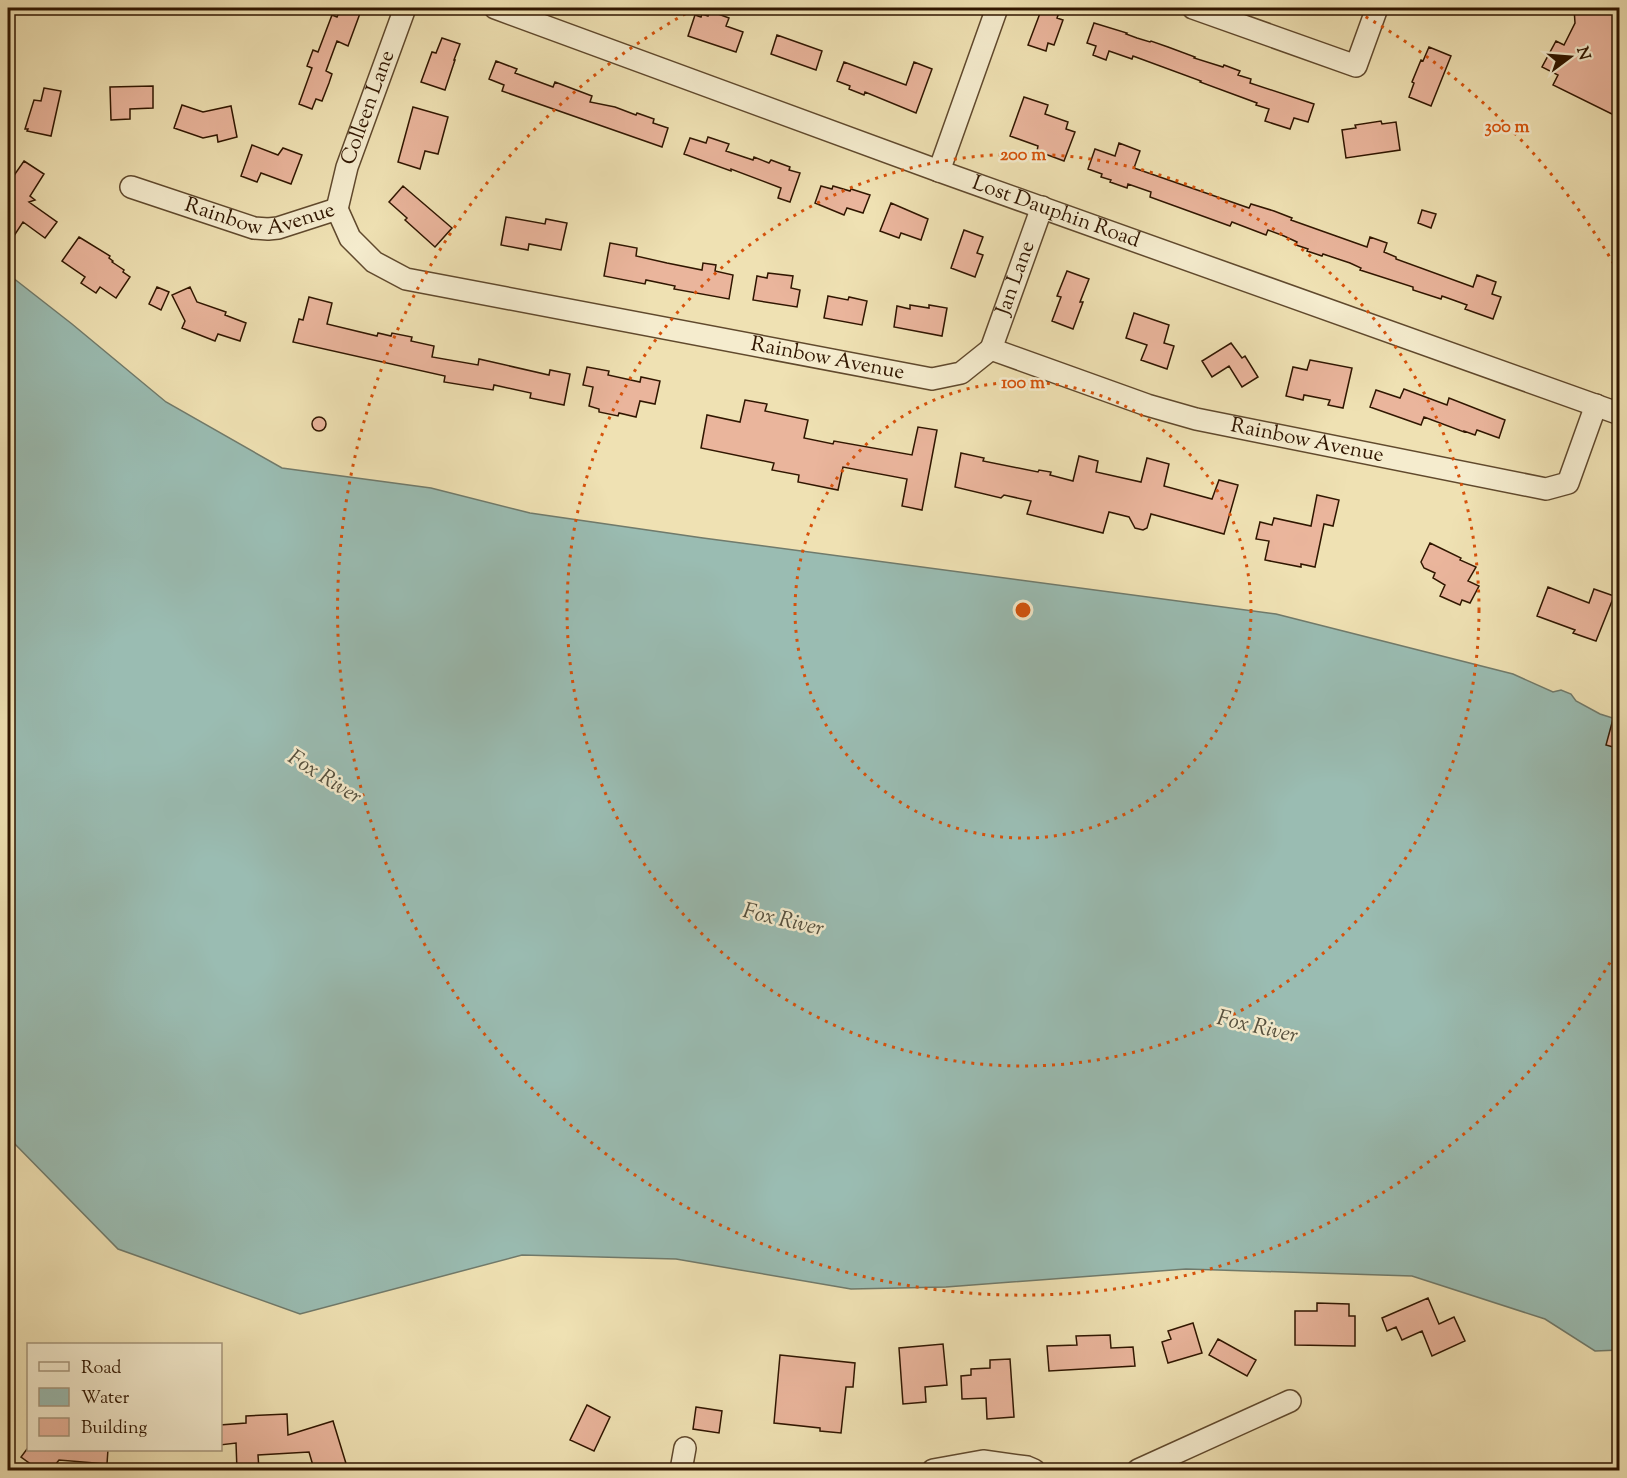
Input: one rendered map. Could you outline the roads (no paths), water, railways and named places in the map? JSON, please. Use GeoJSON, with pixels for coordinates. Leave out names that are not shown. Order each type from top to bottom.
{"type":"FeatureCollection","features":[{"type":"Feature","properties":{"kind":"street","name":"Colleen Lane"},"geometry":{"type":"LineString","coordinates":[[338,209],[347,167],[405,8]]}},
{"type":"Feature","properties":{"kind":"street","name":"Lost Dauphin Road"},"geometry":{"type":"LineString","coordinates":[[495,8],[939,171],[1620,414]]}},
{"type":"Feature","properties":{"kind":"street"},"geometry":{"type":"LineString","coordinates":[[939,171],[997,8]]}},
{"type":"Feature","properties":{"kind":"street"},"geometry":{"type":"LineString","coordinates":[[1192,8],[1356,66],[1377,8]]}},
{"type":"Feature","properties":{"kind":"street","name":"Rainbow Avenue"},"geometry":{"type":"LineString","coordinates":[[130,187],[254,228],[278,228],[338,209],[350,238],[374,262],[406,279],[932,379],[961,373],[991,349],[1147,405],[1196,419],[1546,489],[1568,483],[1596,405]]}},
{"type":"Feature","properties":{"kind":"street","name":"Jan Lane"},"geometry":{"type":"LineString","coordinates":[[991,349],[1042,207]]}},
{"type":"Feature","properties":{"kind":"street"},"geometry":{"type":"LineString","coordinates":[[1138,1470],[1290,1401]]}},
{"type":"Feature","properties":{"kind":"street"},"geometry":{"type":"LineString","coordinates":[[681,1470],[685,1449]]}},
{"type":"Feature","properties":{"kind":"street"},"geometry":{"type":"LineString","coordinates":[[933,1470],[983,1461],[1034,1470]]}},
{"type":"Feature","properties":{"kind":"water","name":"Fox River"},"geometry":{"type":"Polygon","coordinates":[[[8,274],[166,402],[282,468],[431,488],[530,513],[1276,614],[1513,674],[1553,692],[1561,690],[1571,694],[1576,701],[1600,714],[1619,720],[1619,1350],[1595,1351],[1545,1319],[1412,1276],[1186,1269],[946,1287],[851,1289],[676,1259],[522,1255],[300,1314],[118,1249],[8,1137],[8,274]]]}}]}
